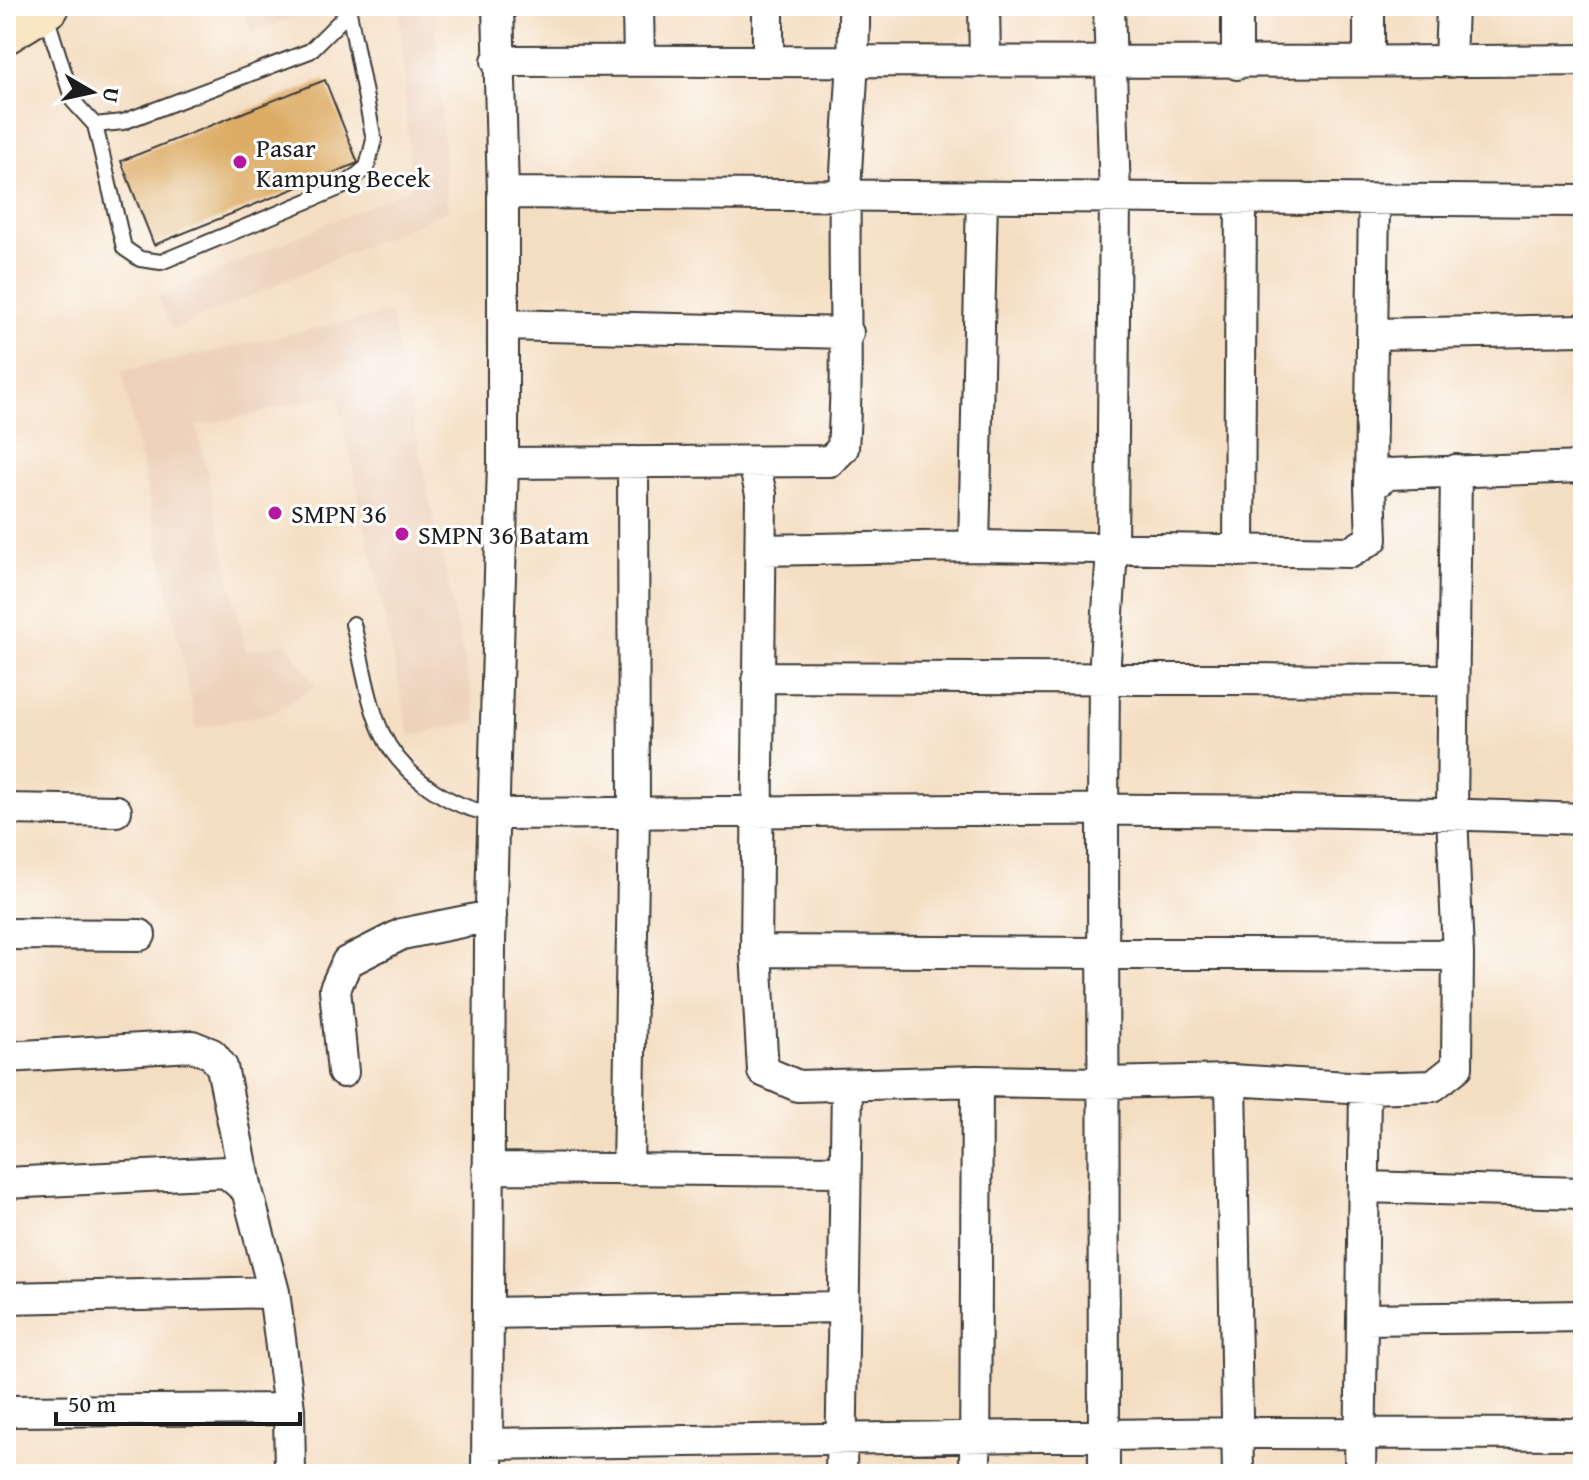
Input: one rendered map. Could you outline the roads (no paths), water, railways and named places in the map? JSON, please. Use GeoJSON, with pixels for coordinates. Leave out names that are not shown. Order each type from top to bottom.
{"type":"FeatureCollection","features":[{"type":"Feature","properties":{"kind":"street"},"geometry":{"type":"LineString","coordinates":[[487,1474],[491,916],[503,463],[503,193],[497,61],[498,6]]}},
{"type":"Feature","properties":{"kind":"street"},"geometry":{"type":"LineString","coordinates":[[638,6],[639,61]]}},
{"type":"Feature","properties":{"kind":"street"},"geometry":{"type":"LineString","coordinates":[[768,6],[768,60]]}},
{"type":"Feature","properties":{"kind":"street"},"geometry":{"type":"LineString","coordinates":[[503,463],[754,464],[830,461],[843,448],[848,333],[845,196],[855,59],[854,6]]}},
{"type":"Feature","properties":{"kind":"street"},"geometry":{"type":"LineString","coordinates":[[984,6],[985,60]]}},
{"type":"Feature","properties":{"kind":"street"},"geometry":{"type":"LineString","coordinates":[[1104,1474],[1104,677],[1112,549],[1115,197],[1109,6]]}},
{"type":"Feature","properties":{"kind":"street"},"geometry":{"type":"LineString","coordinates":[[1237,6],[1237,64]]}},
{"type":"Feature","properties":{"kind":"street"},"geometry":{"type":"LineString","coordinates":[[1369,6],[1369,60]]}},
{"type":"Feature","properties":{"kind":"street"},"geometry":{"type":"LineString","coordinates":[[1450,62],[1452,6]]}},
{"type":"Feature","properties":{"kind":"street"},"geometry":{"type":"LineString","coordinates":[[6,32],[46,8]]}},
{"type":"Feature","properties":{"kind":"street"},"geometry":{"type":"LineString","coordinates":[[497,61],[1109,60],[1237,64],[1369,60],[1583,60]]}},
{"type":"Feature","properties":{"kind":"street"},"geometry":{"type":"LineString","coordinates":[[503,193],[1583,201]]}},
{"type":"Feature","properties":{"kind":"street"},"geometry":{"type":"LineString","coordinates":[[974,546],[982,197]]}},
{"type":"Feature","properties":{"kind":"street"},"geometry":{"type":"LineString","coordinates":[[1239,551],[1241,199]]}},
{"type":"Feature","properties":{"kind":"street"},"geometry":{"type":"LineString","coordinates":[[761,550],[974,546],[1351,552],[1372,539],[1374,200]]}},
{"type":"Feature","properties":{"kind":"street"},"geometry":{"type":"LineString","coordinates":[[503,325],[848,333]]}},
{"type":"Feature","properties":{"kind":"street"},"geometry":{"type":"LineString","coordinates":[[1372,334],[1583,330]]}},
{"type":"Feature","properties":{"kind":"street"},"geometry":{"type":"LineString","coordinates":[[628,1170],[634,813],[633,462]]}},
{"type":"Feature","properties":{"kind":"street"},"geometry":{"type":"LineString","coordinates":[[754,464],[761,494],[756,951],[763,1071],[798,1086],[977,1081],[1103,1083],[1231,1080],[1365,1088],[1433,1086],[1457,1067],[1458,955],[1452,813],[1456,470]]}},
{"type":"Feature","properties":{"kind":"street"},"geometry":{"type":"LineString","coordinates":[[1370,487],[1388,474],[1583,467]]}},
{"type":"Feature","properties":{"kind":"street"},"geometry":{"type":"LineString","coordinates":[[758,677],[1453,680]]}},
{"type":"Feature","properties":{"kind":"street"},"geometry":{"type":"LineString","coordinates":[[6,809],[116,811]]}},
{"type":"Feature","properties":{"kind":"street"},"geometry":{"type":"LineString","coordinates":[[495,814],[1103,811],[1452,813],[1583,819]]}},
{"type":"Feature","properties":{"kind":"street"},"geometry":{"type":"LineString","coordinates":[[343,1072],[335,989],[347,962],[402,934],[491,916]]}},
{"type":"Feature","properties":{"kind":"street"},"geometry":{"type":"LineString","coordinates":[[6,934],[140,935]]}},
{"type":"Feature","properties":{"kind":"street"},"geometry":{"type":"LineString","coordinates":[[756,951],[1458,955]]}},
{"type":"Feature","properties":{"kind":"street"},"geometry":{"type":"LineString","coordinates":[[6,1057],[192,1046],[212,1054],[222,1067],[247,1190],[274,1292],[289,1409],[290,1474]]}},
{"type":"Feature","properties":{"kind":"street"},"geometry":{"type":"LineString","coordinates":[[1231,1080],[1238,1474]]}},
{"type":"Feature","properties":{"kind":"street"},"geometry":{"type":"LineString","coordinates":[[975,1474],[977,1081]]}},
{"type":"Feature","properties":{"kind":"street"},"geometry":{"type":"LineString","coordinates":[[841,1474],[847,1085]]}},
{"type":"Feature","properties":{"kind":"street"},"geometry":{"type":"LineString","coordinates":[[1360,1474],[1365,1088]]}},
{"type":"Feature","properties":{"kind":"street"},"geometry":{"type":"LineString","coordinates":[[488,1168],[844,1171]]}},
{"type":"Feature","properties":{"kind":"street"},"geometry":{"type":"LineString","coordinates":[[6,1183],[226,1172],[247,1190]]}},
{"type":"Feature","properties":{"kind":"street"},"geometry":{"type":"LineString","coordinates":[[1364,1187],[1583,1193]]}},
{"type":"Feature","properties":{"kind":"street"},"geometry":{"type":"LineString","coordinates":[[6,1298],[274,1292]]}},
{"type":"Feature","properties":{"kind":"street"},"geometry":{"type":"LineString","coordinates":[[490,1313],[843,1307]]}},
{"type":"Feature","properties":{"kind":"street"},"geometry":{"type":"LineString","coordinates":[[1364,1319],[1583,1316]]}},
{"type":"Feature","properties":{"kind":"street"},"geometry":{"type":"LineString","coordinates":[[6,1411],[289,1409]]}},
{"type":"Feature","properties":{"kind":"street"},"geometry":{"type":"LineString","coordinates":[[488,1444],[1105,1434],[1583,1434]]}},
{"type":"Feature","properties":{"kind":"lane"},"geometry":{"type":"LineString","coordinates":[[46,8],[73,101],[95,125],[124,248],[140,259],[161,262],[344,186],[367,167],[374,140],[350,9]]}},
{"type":"Feature","properties":{"kind":"lane"},"geometry":{"type":"LineString","coordinates":[[95,125],[123,122],[310,51],[350,9]]}},
{"type":"Feature","properties":{"kind":"lane"},"geometry":{"type":"LineString","coordinates":[[353,624],[382,733],[404,766],[434,790],[470,811],[495,814]]}},
{"type":"Feature","properties":{"kind":"place","name":"Pasar Kampung Becek"},"geometry":{"type":"Point","coordinates":[240,162]}},
{"type":"Feature","properties":{"kind":"place","name":"SMPN 36"},"geometry":{"type":"Point","coordinates":[275,513]}},
{"type":"Feature","properties":{"kind":"place","name":"SMPN 36 Batam"},"geometry":{"type":"Point","coordinates":[402,534]}}]}
